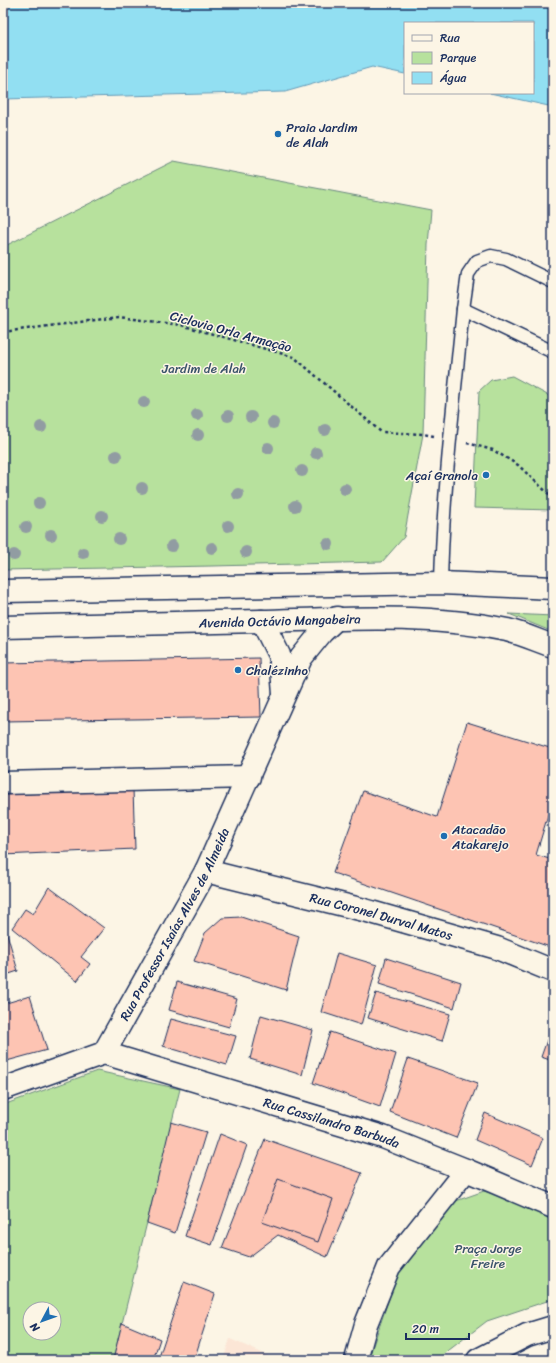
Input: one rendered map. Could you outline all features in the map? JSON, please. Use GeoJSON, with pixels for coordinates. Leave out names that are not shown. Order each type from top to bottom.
{"type":"FeatureCollection","features":[{"type":"Feature","properties":{"kind":"street"},"geometry":{"type":"LineString","coordinates":[[3,591],[441,583],[553,588]]}},
{"type":"Feature","properties":{"kind":"street","name":"Avenida Octávio Mangabeira"},"geometry":{"type":"LineString","coordinates":[[3,627],[337,618],[421,619],[466,623],[509,631],[553,646]]}},
{"type":"Feature","properties":{"kind":"street","name":"Rua Professor Isaías Alves de Almeida"},"geometry":{"type":"LineString","coordinates":[[104,1053],[206,871],[301,658],[322,632],[337,618]]}},
{"type":"Feature","properties":{"kind":"street"},"geometry":{"type":"LineString","coordinates":[[262,621],[279,655],[282,668],[284,695]]}},
{"type":"Feature","properties":{"kind":"street"},"geometry":{"type":"LineString","coordinates":[[3,783],[249,777]]}},
{"type":"Feature","properties":{"kind":"street","name":"Rua Coronel Durval Matos"},"geometry":{"type":"LineString","coordinates":[[206,871],[364,910],[497,948],[553,970]]}},
{"type":"Feature","properties":{"kind":"street"},"geometry":{"type":"LineString","coordinates":[[3,1089],[104,1053]]}},
{"type":"Feature","properties":{"kind":"street","name":"Rua Cassilandro Barbuda"},"geometry":{"type":"LineString","coordinates":[[104,1053],[383,1137],[553,1207]]}},
{"type":"Feature","properties":{"kind":"street"},"geometry":{"type":"LineString","coordinates":[[356,1360],[366,1324],[388,1267],[466,1170]]}},
{"type":"Feature","properties":{"kind":"street"},"geometry":{"type":"LineString","coordinates":[[478,1360],[527,1335],[553,1327]]}},
{"type":"Feature","properties":{"kind":"lane"},"geometry":{"type":"LineString","coordinates":[[441,583],[442,546],[450,440],[462,309],[468,274],[477,261],[491,256],[506,258],[553,282]]}},
{"type":"Feature","properties":{"kind":"lane"},"geometry":{"type":"LineString","coordinates":[[462,309],[553,352]]}},
{"type":"Feature","properties":{"kind":"path","name":"Ciclovia Orla Armação"},"geometry":{"type":"LineString","coordinates":[[3,332],[119,317],[181,325],[294,357],[381,432],[423,434],[493,450],[518,465],[553,498]]}},
{"type":"Feature","properties":{"kind":"shaded area"},"geometry":{"type":"Polygon","coordinates":[[[230,1339],[278,1360],[223,1360],[230,1339]]]}},
{"type":"Feature","properties":{"kind":"green space","name":"Jardim de Alah"},"geometry":{"type":"Polygon","coordinates":[[[174,161],[431,210],[428,245],[423,434],[404,537],[382,562],[3,570],[3,247],[174,161]]]}},
{"type":"Feature","properties":{"kind":"green space"},"geometry":{"type":"Polygon","coordinates":[[[512,376],[553,398],[553,510],[474,508],[479,391],[491,380],[512,376]]]}},
{"type":"Feature","properties":{"kind":"green space"},"geometry":{"type":"Polygon","coordinates":[[[509,614],[553,616],[553,632],[509,614]]]}},
{"type":"Feature","properties":{"kind":"green space"},"geometry":{"type":"Polygon","coordinates":[[[97,1071],[180,1089],[113,1360],[3,1360],[3,1105],[97,1071]]]}},
{"type":"Feature","properties":{"kind":"green space","name":"Praça Jorge Freire"},"geometry":{"type":"Polygon","coordinates":[[[484,1191],[517,1201],[553,1215],[553,1299],[487,1321],[436,1360],[368,1360],[398,1272],[453,1202],[484,1191]]]}},
{"type":"Feature","properties":{"kind":"water"},"geometry":{"type":"Polygon","coordinates":[[[3,3],[553,3],[553,107],[494,94],[534,94],[534,22],[404,22],[404,74],[372,67],[285,92],[3,99],[3,3]]]}},
{"type":"Feature","properties":{"kind":"building"},"geometry":{"type":"Polygon","coordinates":[[[259,658],[261,717],[3,721],[3,663],[259,658]]]}},
{"type":"Feature","properties":{"kind":"building","name":"Atacadão Atakarejo"},"geometry":{"type":"Polygon","coordinates":[[[467,722],[553,749],[553,798],[536,855],[553,860],[553,948],[333,873],[363,791],[437,817],[467,722]]]}},
{"type":"Feature","properties":{"kind":"building"},"geometry":{"type":"Polygon","coordinates":[[[133,789],[135,849],[3,855],[3,795],[133,789]]]}},
{"type":"Feature","properties":{"kind":"building"},"geometry":{"type":"Polygon","coordinates":[[[49,887],[104,928],[81,957],[90,964],[77,981],[12,928],[25,909],[33,914],[49,887]]]}},
{"type":"Feature","properties":{"kind":"building"},"geometry":{"type":"Polygon","coordinates":[[[241,917],[299,936],[286,990],[194,961],[205,933],[222,918],[241,917]]]}},
{"type":"Feature","properties":{"kind":"building"},"geometry":{"type":"Polygon","coordinates":[[[3,920],[18,971],[3,976],[3,920]]]}},
{"type":"Feature","properties":{"kind":"building"},"geometry":{"type":"Polygon","coordinates":[[[337,953],[377,965],[361,1025],[321,1012],[337,953]]]}},
{"type":"Feature","properties":{"kind":"building"},"geometry":{"type":"Polygon","coordinates":[[[386,958],[461,982],[454,1008],[379,984],[386,958]]]}},
{"type":"Feature","properties":{"kind":"building"},"geometry":{"type":"Polygon","coordinates":[[[177,982],[237,999],[229,1027],[169,1010],[177,982]]]}},
{"type":"Feature","properties":{"kind":"building"},"geometry":{"type":"Polygon","coordinates":[[[376,993],[450,1014],[442,1041],[368,1018],[376,993]]]}},
{"type":"Feature","properties":{"kind":"building"},"geometry":{"type":"Polygon","coordinates":[[[30,996],[47,1050],[3,1062],[3,1004],[30,996]]]}},
{"type":"Feature","properties":{"kind":"building"},"geometry":{"type":"Polygon","coordinates":[[[261,1015],[313,1030],[302,1075],[250,1059],[261,1015]]]}},
{"type":"Feature","properties":{"kind":"building"},"geometry":{"type":"Polygon","coordinates":[[[171,1019],[236,1036],[227,1065],[163,1046],[171,1019]]]}},
{"type":"Feature","properties":{"kind":"building"},"geometry":{"type":"Polygon","coordinates":[[[553,1023],[553,1061],[541,1057],[553,1023]]]}},
{"type":"Feature","properties":{"kind":"building"},"geometry":{"type":"Polygon","coordinates":[[[330,1032],[396,1054],[380,1107],[313,1083],[330,1032]]]}},
{"type":"Feature","properties":{"kind":"building"},"geometry":{"type":"Polygon","coordinates":[[[408,1059],[478,1083],[456,1138],[390,1112],[408,1059]]]}},
{"type":"Feature","properties":{"kind":"building"},"geometry":{"type":"Polygon","coordinates":[[[485,1113],[543,1138],[532,1165],[475,1140],[485,1113]]]}},
{"type":"Feature","properties":{"kind":"building"},"geometry":{"type":"Polygon","coordinates":[[[171,1122],[206,1132],[175,1233],[147,1223],[171,1122]]]}},
{"type":"Feature","properties":{"kind":"building"},"geometry":{"type":"Polygon","coordinates":[[[220,1134],[247,1145],[212,1245],[185,1236],[220,1134]]]}},
{"type":"Feature","properties":{"kind":"building"},"geometry":{"type":"Polygon","coordinates":[[[265,1139],[362,1173],[327,1257],[278,1235],[249,1257],[222,1248],[265,1139]]]}},
{"type":"Feature","properties":{"kind":"building"},"geometry":{"type":"Polygon","coordinates":[[[278,1179],[333,1199],[318,1242],[262,1222],[278,1179]]]}},
{"type":"Feature","properties":{"kind":"building"},"geometry":{"type":"Polygon","coordinates":[[[184,1282],[215,1294],[194,1360],[158,1360],[184,1282]]]}},
{"type":"Feature","properties":{"kind":"building"},"geometry":{"type":"Polygon","coordinates":[[[122,1323],[160,1339],[153,1360],[113,1360],[122,1323]]]}},
{"type":"Feature","properties":{"kind":"place","name":"Praia Jardim de Alah"},"geometry":{"type":"Point","coordinates":[278,134]}},
{"type":"Feature","properties":{"kind":"place","name":"Açaí Granola"},"geometry":{"type":"Point","coordinates":[486,475]}},
{"type":"Feature","properties":{"kind":"place","name":"Chalézinho"},"geometry":{"type":"Point","coordinates":[238,670]}},
{"type":"Feature","properties":{"kind":"place","name":"Atacadão Atakarejo"},"geometry":{"type":"Point","coordinates":[444,836]}}]}
